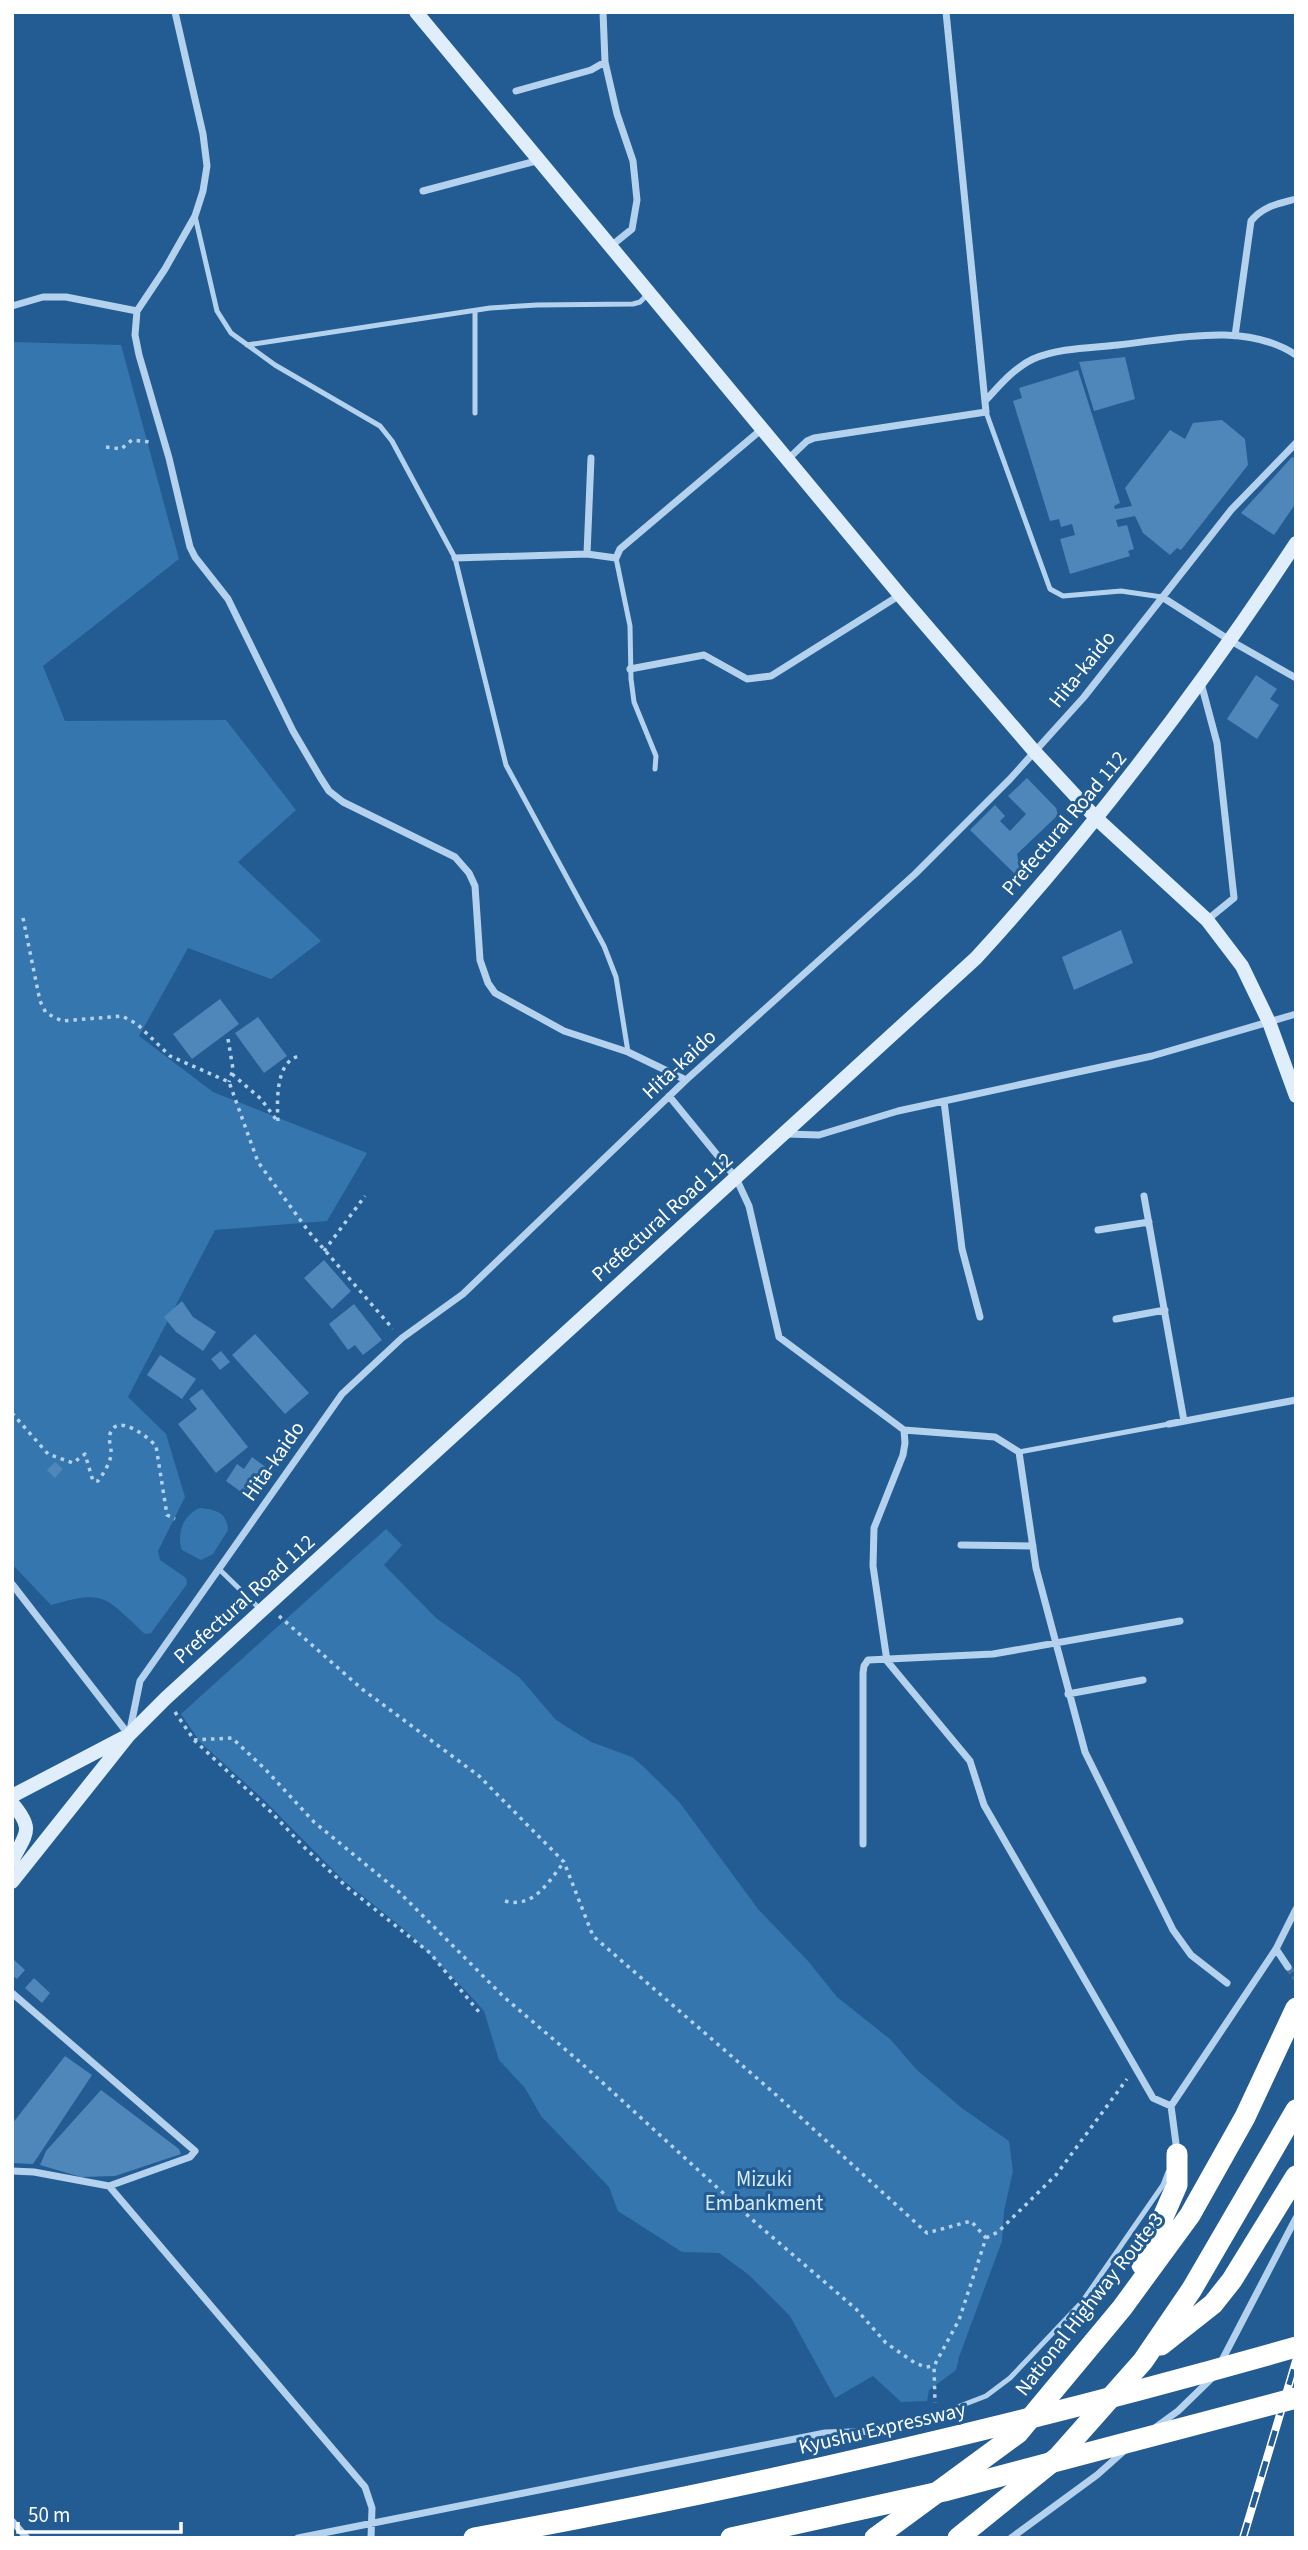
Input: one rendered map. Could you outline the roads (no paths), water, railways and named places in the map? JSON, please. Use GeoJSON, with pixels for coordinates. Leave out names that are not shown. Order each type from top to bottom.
{"type":"FeatureCollection","features":[{"type":"Feature","properties":{"kind":"highway","name":"National Highway Route 3"},"geometry":{"type":"LineString","coordinates":[[875,2538],[1018,2433],[1122,2308],[1190,2215],[1245,2117],[1296,2008]]}},
{"type":"Feature","properties":{"kind":"highway"},"geometry":{"type":"LineString","coordinates":[[958,2538],[1058,2457],[1143,2361],[1192,2289],[1296,2110]]}},
{"type":"Feature","properties":{"kind":"highway"},"geometry":{"type":"LineString","coordinates":[[1122,2308],[1171,2203],[1177,2185],[1177,2154]]}},
{"type":"Feature","properties":{"kind":"highway"},"geometry":{"type":"LineString","coordinates":[[1143,2361],[1213,2304],[1296,2176]]}},
{"type":"Feature","properties":{"kind":"highway","name":"Kyushu Expressway"},"geometry":{"type":"LineString","coordinates":[[474,2538],[615,2512],[937,2441],[1184,2379],[1296,2347]]}},
{"type":"Feature","properties":{"kind":"highway"},"geometry":{"type":"LineString","coordinates":[[731,2538],[944,2491],[1296,2398]]}},
{"type":"Feature","properties":{"kind":"main road"},"geometry":{"type":"LineString","coordinates":[[415,12],[900,595],[1034,751],[1097,819],[1208,920],[1242,966],[1269,1022],[1296,1096]]}},
{"type":"Feature","properties":{"kind":"main road","name":"Prefectural Road 112"},"geometry":{"type":"LineString","coordinates":[[12,1882],[129,1735],[166,1698],[976,958],[1040,888],[1097,819],[1201,683],[1296,543]]}},
{"type":"Feature","properties":{"kind":"main road"},"geometry":{"type":"LineString","coordinates":[[12,1796],[129,1735]]}},
{"type":"Feature","properties":{"kind":"main road"},"geometry":{"type":"LineString","coordinates":[[12,1803],[25,1818],[27,1829],[12,1861]]}},
{"type":"Feature","properties":{"kind":"street"},"geometry":{"type":"LineString","coordinates":[[175,12],[203,134],[207,166],[195,216],[137,311],[135,335],[190,547],[228,599],[293,731],[328,790],[343,802],[455,857],[469,873],[475,886],[480,960],[488,984],[495,993],[564,1031],[628,1052],[686,1080]]}},
{"type":"Feature","properties":{"kind":"street"},"geometry":{"type":"LineString","coordinates":[[603,12],[605,62],[617,114],[633,162],[636,200],[632,229],[611,246]]}},
{"type":"Feature","properties":{"kind":"street"},"geometry":{"type":"LineString","coordinates":[[787,460],[814,438],[986,412],[946,12]]}},
{"type":"Feature","properties":{"kind":"street"},"geometry":{"type":"LineString","coordinates":[[516,91],[591,70],[605,62]]}},
{"type":"Feature","properties":{"kind":"street"},"geometry":{"type":"LineString","coordinates":[[424,191],[540,160]]}},
{"type":"Feature","properties":{"kind":"street"},"geometry":{"type":"LineString","coordinates":[[1235,337],[1251,221],[1268,206],[1296,199]]}},
{"type":"Feature","properties":{"kind":"street"},"geometry":{"type":"LineString","coordinates":[[12,306],[43,297],[66,297],[137,311]]}},
{"type":"Feature","properties":{"kind":"street"},"geometry":{"type":"LineString","coordinates":[[985,401],[1021,365],[1051,354],[1210,335],[1267,342],[1296,355]]}},
{"type":"Feature","properties":{"kind":"street"},"geometry":{"type":"LineString","coordinates":[[455,558],[587,554],[616,558],[620,549],[762,429]]}},
{"type":"Feature","properties":{"kind":"street","name":"Hita-kaido"},"geometry":{"type":"LineString","coordinates":[[129,1735],[140,1681],[342,1394],[402,1338],[463,1294],[686,1080],[915,874],[1010,779],[1084,697],[1231,510],[1296,443]]}},
{"type":"Feature","properties":{"kind":"street"},"geometry":{"type":"LineString","coordinates":[[587,554],[591,458]]}},
{"type":"Feature","properties":{"kind":"street"},"geometry":{"type":"LineString","coordinates":[[631,669],[704,655],[747,679],[771,676],[900,595]]}},
{"type":"Feature","properties":{"kind":"street"},"geometry":{"type":"LineString","coordinates":[[1162,597],[1296,678]]}},
{"type":"Feature","properties":{"kind":"street"},"geometry":{"type":"LineString","coordinates":[[1201,683],[1217,743],[1234,898],[1208,920]]}},
{"type":"Feature","properties":{"kind":"street"},"geometry":{"type":"LineString","coordinates":[[785,1134],[820,1135],[898,1111],[1152,1056],[1296,1014]]}},
{"type":"Feature","properties":{"kind":"street"},"geometry":{"type":"LineString","coordinates":[[669,1096],[736,1178],[749,1206],[779,1337],[904,1430],[995,1437],[1019,1452],[1033,1546],[1054,1644],[1084,1752],[1173,1930],[1191,1955],[1227,1983]]}},
{"type":"Feature","properties":{"kind":"street"},"geometry":{"type":"LineString","coordinates":[[944,1101],[962,1249],[979,1317]]}},
{"type":"Feature","properties":{"kind":"street"},"geometry":{"type":"LineString","coordinates":[[1144,1196],[1184,1421]]}},
{"type":"Feature","properties":{"kind":"street"},"geometry":{"type":"LineString","coordinates":[[1098,1230],[1149,1222]]}},
{"type":"Feature","properties":{"kind":"street"},"geometry":{"type":"LineString","coordinates":[[1116,1320],[1164,1310]]}},
{"type":"Feature","properties":{"kind":"street"},"geometry":{"type":"LineString","coordinates":[[1170,1424],[1296,1400]]}},
{"type":"Feature","properties":{"kind":"street"},"geometry":{"type":"LineString","coordinates":[[904,1430],[903,1455],[874,1528],[873,1566],[887,1661],[970,1761],[984,1805],[1153,2098],[1171,2106]]}},
{"type":"Feature","properties":{"kind":"street"},"geometry":{"type":"LineString","coordinates":[[961,1545],[1033,1546]]}},
{"type":"Feature","properties":{"kind":"street"},"geometry":{"type":"LineString","coordinates":[[12,1584],[129,1735]]}},
{"type":"Feature","properties":{"kind":"street"},"geometry":{"type":"LineString","coordinates":[[863,1844],[863,1673],[868,1660],[993,1654],[1180,1621]]}},
{"type":"Feature","properties":{"kind":"street"},"geometry":{"type":"LineString","coordinates":[[1068,1694],[1143,1680]]}},
{"type":"Feature","properties":{"kind":"street"},"geometry":{"type":"LineString","coordinates":[[1177,2154],[1171,2106],[1276,1949],[1296,1909]]}},
{"type":"Feature","properties":{"kind":"street"},"geometry":{"type":"LineString","coordinates":[[1276,1949],[1288,1967]]}},
{"type":"Feature","properties":{"kind":"street"},"geometry":{"type":"LineString","coordinates":[[12,1993],[195,2151],[190,2157],[109,2186],[34,2172],[12,2171]]}},
{"type":"Feature","properties":{"kind":"street"},"geometry":{"type":"LineString","coordinates":[[109,2186],[365,2487],[372,2508],[371,2538]]}},
{"type":"Feature","properties":{"kind":"street"},"geometry":{"type":"LineString","coordinates":[[1011,2538],[1178,2411],[1214,2375],[1296,2218]]}},
{"type":"Feature","properties":{"kind":"street"},"geometry":{"type":"LineString","coordinates":[[298,2538],[825,2433],[876,2431],[934,2416]]}},
{"type":"Feature","properties":{"kind":"street"},"geometry":{"type":"LineString","coordinates":[[12,2521],[27,2538]]}},
{"type":"Feature","properties":{"kind":"lane"},"geometry":{"type":"LineString","coordinates":[[195,216],[218,311],[230,333],[275,365],[380,426],[392,441],[455,558],[506,765],[604,946],[616,977],[628,1052]]}},
{"type":"Feature","properties":{"kind":"lane"},"geometry":{"type":"LineString","coordinates":[[247,345],[475,310],[537,305],[632,304],[640,302],[649,293]]}},
{"type":"Feature","properties":{"kind":"lane"},"geometry":{"type":"LineString","coordinates":[[475,310],[475,413]]}},
{"type":"Feature","properties":{"kind":"lane"},"geometry":{"type":"LineString","coordinates":[[986,412],[1050,589],[1063,596],[1121,590],[1162,597]]}},
{"type":"Feature","properties":{"kind":"lane"},"geometry":{"type":"LineString","coordinates":[[616,558],[630,626],[634,702],[656,756],[655,769]]}},
{"type":"Feature","properties":{"kind":"lane"},"geometry":{"type":"LineString","coordinates":[[1019,1452],[1170,1424]]}},
{"type":"Feature","properties":{"kind":"lane"},"geometry":{"type":"LineString","coordinates":[[219,1569],[265,1608]]}},
{"type":"Feature","properties":{"kind":"lane"},"geometry":{"type":"LineString","coordinates":[[934,2416],[986,2396],[1010,2378],[1082,2302],[1163,2185],[1177,2154]]}},
{"type":"Feature","properties":{"kind":"tunnel"},"geometry":{"type":"LineString","coordinates":[[1288,1967],[1296,1978]]}},
{"type":"Feature","properties":{"kind":"railway"},"geometry":{"type":"LineString","coordinates":[[1243,2538],[1296,2361]]}},
{"type":"Feature","properties":{"kind":"park label","name":"Mizuki Embankment"},"geometry":{"type":"Point","coordinates":[764,2191]}}]}
